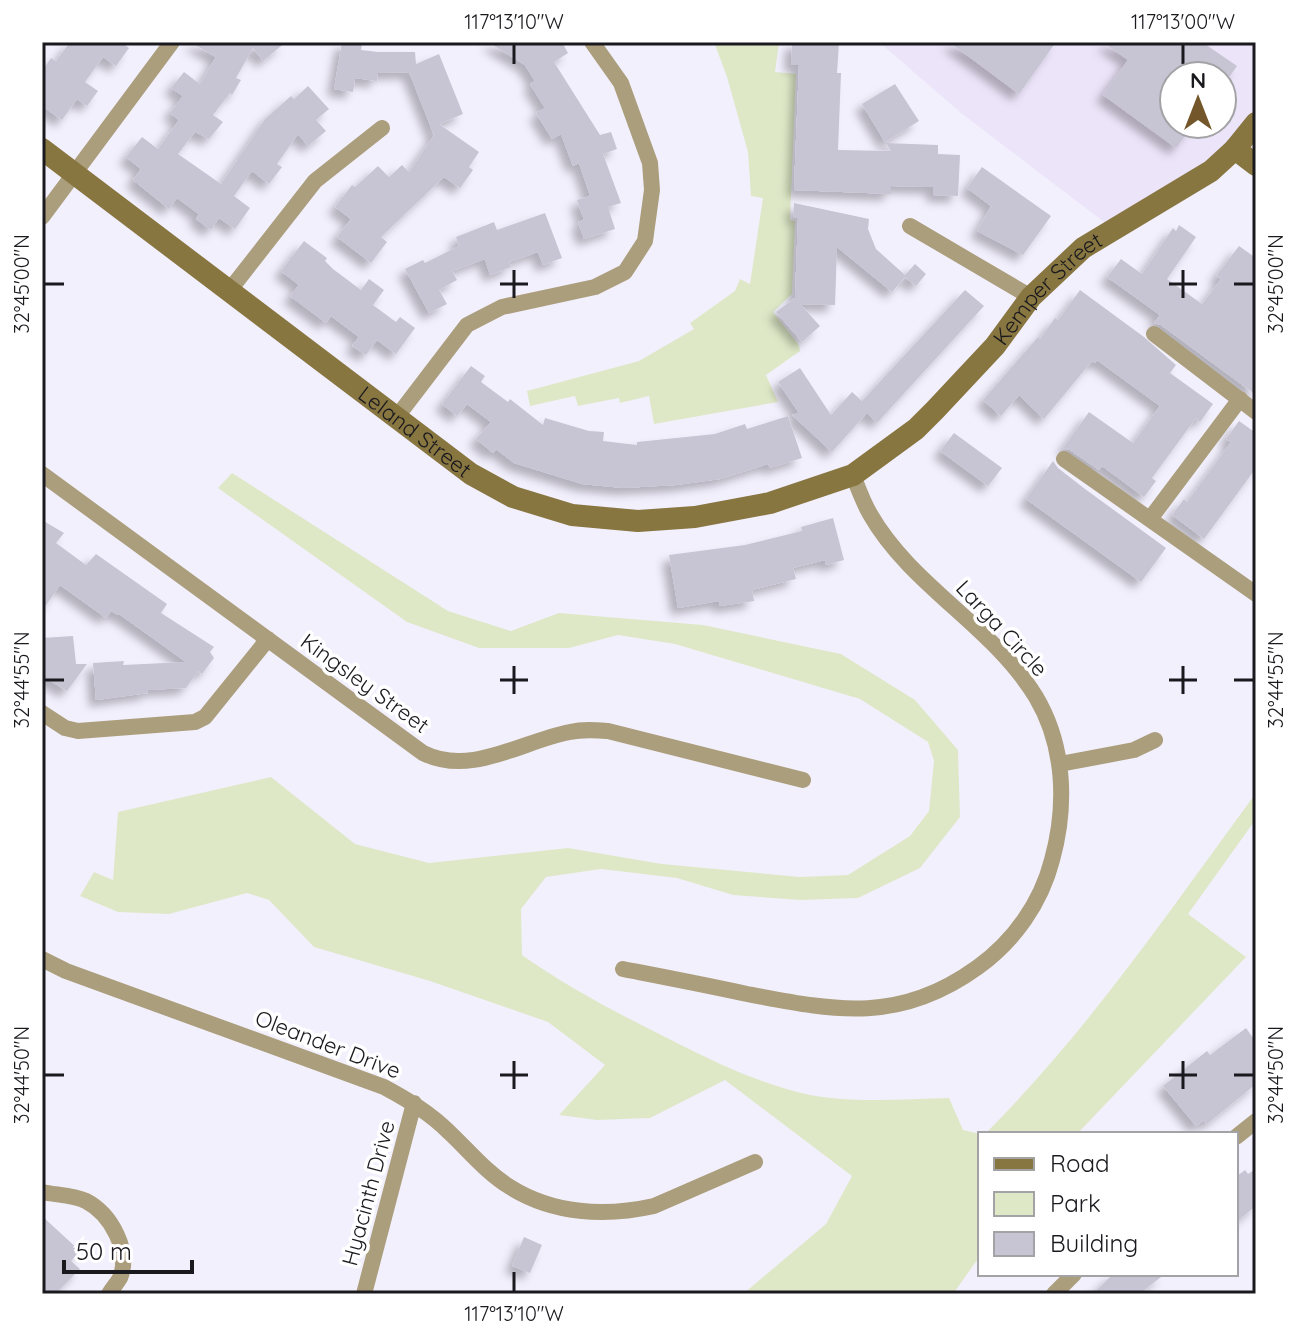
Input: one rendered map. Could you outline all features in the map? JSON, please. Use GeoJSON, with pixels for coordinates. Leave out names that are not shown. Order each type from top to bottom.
{"type":"FeatureCollection","features":[{"type":"Feature","properties":{"kind":"street"},"geometry":{"type":"LineString","coordinates":[[42,217],[172,42]]}},
{"type":"Feature","properties":{"kind":"street"},"geometry":{"type":"LineString","coordinates":[[396,418],[467,325],[502,307],[595,287],[625,272],[645,241],[652,190],[650,163],[621,83],[592,42]]}},
{"type":"Feature","properties":{"kind":"street","name":"Kemper Street"},"geometry":{"type":"LineString","coordinates":[[853,475],[891,449],[935,410],[995,346],[1031,297],[1083,248],[1211,171],[1235,149],[1256,123]]}},
{"type":"Feature","properties":{"kind":"street"},"geometry":{"type":"LineString","coordinates":[[229,291],[315,181],[382,128]]}},
{"type":"Feature","properties":{"kind":"street","name":"Leland Street"},"geometry":{"type":"LineString","coordinates":[[42,149],[471,474],[513,497],[572,515],[607,521],[666,520],[770,503],[853,475]]}},
{"type":"Feature","properties":{"kind":"street"},"geometry":{"type":"LineString","coordinates":[[1235,149],[1256,165]]}},
{"type":"Feature","properties":{"kind":"street"},"geometry":{"type":"LineString","coordinates":[[910,226],[1031,297]]}},
{"type":"Feature","properties":{"kind":"street"},"geometry":{"type":"LineString","coordinates":[[1154,334],[1256,412]]}},
{"type":"Feature","properties":{"kind":"street"},"geometry":{"type":"LineString","coordinates":[[1150,519],[1240,399]]}},
{"type":"Feature","properties":{"kind":"street"},"geometry":{"type":"LineString","coordinates":[[1064,459],[1256,594]]}},
{"type":"Feature","properties":{"kind":"street","name":"Kingsley Street"},"geometry":{"type":"LineString","coordinates":[[42,474],[423,753],[435,758],[447,762],[482,758],[569,732],[608,731],[803,780]]}},
{"type":"Feature","properties":{"kind":"street","name":"Larga Circle"},"geometry":{"type":"LineString","coordinates":[[623,969],[830,1009],[859,1010],[892,1006],[944,988],[985,962],[1007,942],[1041,893],[1059,831],[1062,798],[1060,764],[1047,720],[1027,685],[1004,656],[890,543],[870,514],[853,475]]}},
{"type":"Feature","properties":{"kind":"street"},"geometry":{"type":"LineString","coordinates":[[42,713],[65,728],[78,731],[195,722],[213,709],[268,639]]}},
{"type":"Feature","properties":{"kind":"street"},"geometry":{"type":"LineString","coordinates":[[1060,764],[1134,750],[1155,740]]}},
{"type":"Feature","properties":{"kind":"street","name":"Oleander Drive"},"geometry":{"type":"LineString","coordinates":[[42,959],[80,976],[384,1087],[414,1103],[509,1187],[547,1204],[572,1211],[620,1212],[654,1206],[755,1162]]}},
{"type":"Feature","properties":{"kind":"street","name":"Hyacinth Drive"},"geometry":{"type":"LineString","coordinates":[[364,1294],[414,1103]]}},
{"type":"Feature","properties":{"kind":"street"},"geometry":{"type":"LineString","coordinates":[[1238,1135],[1256,1121]]}},
{"type":"Feature","properties":{"kind":"street"},"geometry":{"type":"LineString","coordinates":[[42,1192],[85,1201],[103,1214],[117,1235],[123,1257],[120,1277],[109,1294]]}},
{"type":"Feature","properties":{"kind":"street"},"geometry":{"type":"LineString","coordinates":[[1054,1294],[1072,1276]]}},
{"type":"Feature","properties":{"kind":"shaded area"},"geometry":{"type":"Polygon","coordinates":[[[879,42],[1256,42],[1256,107],[1238,130],[1238,60],[1158,60],[1158,140],[1231,140],[1209,168],[1108,225],[961,113],[879,42]]]}},
{"type":"Feature","properties":{"kind":"green space"},"geometry":{"type":"Polygon","coordinates":[[[714,42],[779,42],[775,72],[796,74],[790,220],[795,221],[792,294],[773,312],[799,345],[800,351],[766,375],[778,402],[654,424],[649,396],[620,403],[619,398],[578,406],[575,396],[530,406],[527,391],[639,361],[694,329],[690,323],[735,291],[740,279],[750,284],[763,198],[751,196],[748,152],[714,42]]]}},
{"type":"Feature","properties":{"kind":"green space"},"geometry":{"type":"Polygon","coordinates":[[[232,473],[448,611],[511,631],[559,613],[703,625],[841,654],[915,700],[958,750],[960,817],[920,868],[858,898],[800,900],[733,895],[677,878],[601,869],[546,877],[521,909],[522,955],[578,991],[637,1023],[718,1063],[775,1086],[829,1098],[949,1098],[963,1130],[978,1134],[978,1259],[953,1294],[743,1294],[826,1224],[852,1176],[725,1080],[650,1118],[597,1120],[559,1115],[605,1065],[548,1022],[430,981],[314,947],[269,900],[247,893],[169,914],[118,912],[80,896],[94,872],[113,880],[118,812],[271,777],[355,844],[429,863],[568,848],[662,864],[800,877],[848,875],[910,836],[929,811],[934,761],[928,742],[860,699],[675,644],[618,635],[569,648],[479,648],[407,622],[218,488],[232,473]]]}},
{"type":"Feature","properties":{"kind":"green space"},"geometry":{"type":"Polygon","coordinates":[[[1256,793],[1256,819],[1188,914],[1246,957],[1079,1132],[987,1132],[1059,1054],[1160,925],[1256,793]]]}},
{"type":"Feature","properties":{"kind":"building"},"geometry":{"type":"Polygon","coordinates":[[[70,42],[121,42],[129,48],[116,66],[103,57],[85,82],[98,91],[87,106],[77,99],[62,120],[42,106],[42,71],[51,58],[56,61],[70,42]]]}},
{"type":"Feature","properties":{"kind":"building"},"geometry":{"type":"Polygon","coordinates":[[[190,42],[286,42],[263,61],[253,48],[236,78],[241,80],[213,115],[223,122],[209,139],[195,132],[178,154],[221,184],[265,119],[291,96],[294,99],[308,86],[329,109],[316,120],[326,131],[308,146],[298,134],[277,164],[282,167],[269,184],[252,171],[234,196],[250,208],[235,229],[219,218],[211,230],[196,219],[199,214],[177,198],[169,209],[133,180],[141,169],[126,157],[142,137],[158,149],[179,120],[170,113],[183,96],[171,88],[184,72],[200,84],[216,57],[190,42]]]}},
{"type":"Feature","properties":{"kind":"building"},"geometry":{"type":"Polygon","coordinates":[[[342,42],[362,44],[361,50],[415,52],[416,64],[439,54],[463,114],[439,124],[479,152],[469,167],[473,170],[460,188],[444,177],[381,237],[387,242],[371,263],[337,237],[351,219],[335,207],[352,185],[355,187],[378,166],[389,177],[402,165],[409,172],[434,135],[409,72],[378,73],[377,81],[355,78],[353,92],[334,89],[342,42]]]}},
{"type":"Feature","properties":{"kind":"building"},"geometry":{"type":"Polygon","coordinates":[[[488,42],[562,42],[568,53],[554,62],[600,135],[611,132],[617,149],[603,154],[621,203],[608,207],[615,229],[584,239],[578,222],[584,220],[577,200],[590,196],[579,163],[573,166],[561,134],[552,139],[536,113],[545,108],[530,84],[535,81],[525,65],[488,42]]]}},
{"type":"Feature","properties":{"kind":"building"},"geometry":{"type":"Polygon","coordinates":[[[792,42],[839,42],[838,150],[891,151],[886,143],[938,145],[938,154],[960,155],[958,196],[933,195],[933,187],[891,186],[891,194],[794,190],[799,65],[791,65],[792,42]]]}},
{"type":"Feature","properties":{"kind":"building"},"geometry":{"type":"Polygon","coordinates":[[[949,42],[1056,42],[1019,94],[949,42]]]}},
{"type":"Feature","properties":{"kind":"building"},"geometry":{"type":"Polygon","coordinates":[[[1103,42],[1202,42],[1228,60],[1158,60],[1158,135],[1103,95],[1128,60],[1103,42]]]}},
{"type":"Feature","properties":{"kind":"building"},"geometry":{"type":"Polygon","coordinates":[[[895,84],[919,121],[885,142],[862,104],[895,84]]]}},
{"type":"Feature","properties":{"kind":"building"},"geometry":{"type":"Polygon","coordinates":[[[1165,140],[1182,140],[1176,148],[1165,140]]]}},
{"type":"Feature","properties":{"kind":"building"},"geometry":{"type":"Polygon","coordinates":[[[982,167],[1051,216],[1023,255],[977,231],[991,206],[967,188],[982,167]]]}},
{"type":"Feature","properties":{"kind":"building"},"geometry":{"type":"Polygon","coordinates":[[[794,203],[869,219],[868,229],[876,249],[905,275],[915,264],[926,274],[916,286],[905,277],[892,292],[837,247],[835,305],[800,304],[820,326],[802,342],[776,312],[795,298],[798,218],[793,218],[794,203]]]}},
{"type":"Feature","properties":{"kind":"building"},"geometry":{"type":"Polygon","coordinates":[[[545,213],[562,258],[543,265],[538,252],[509,262],[511,267],[490,275],[485,259],[452,271],[457,280],[439,290],[447,304],[429,313],[405,269],[459,246],[456,237],[494,222],[497,230],[545,213]]]}},
{"type":"Feature","properties":{"kind":"building"},"geometry":{"type":"Polygon","coordinates":[[[1179,225],[1196,237],[1167,279],[1202,304],[1221,279],[1216,276],[1239,246],[1256,258],[1256,395],[1161,325],[1154,323],[1160,315],[1107,277],[1121,259],[1142,274],[1173,228],[1176,231],[1179,225]]]}},
{"type":"Feature","properties":{"kind":"building"},"geometry":{"type":"Polygon","coordinates":[[[304,241],[361,290],[369,279],[384,290],[373,305],[396,322],[400,317],[415,328],[396,354],[377,340],[366,355],[352,346],[359,337],[331,316],[326,323],[290,296],[299,285],[281,271],[304,241]]]}},
{"type":"Feature","properties":{"kind":"building"},"geometry":{"type":"Polygon","coordinates":[[[965,290],[984,306],[877,423],[867,413],[832,452],[792,415],[799,413],[778,382],[800,368],[831,415],[852,392],[862,401],[965,290]]]}},
{"type":"Feature","properties":{"kind":"building"},"geometry":{"type":"Polygon","coordinates":[[[1080,290],[1144,337],[1176,365],[1170,373],[1213,404],[1200,422],[1196,418],[1152,478],[1156,481],[1144,497],[1102,466],[1099,470],[1063,448],[1089,412],[1133,443],[1160,406],[1097,360],[1095,363],[1092,361],[1044,419],[1019,395],[1001,416],[983,400],[1038,337],[1040,339],[1055,318],[1058,320],[1080,290]]]}},
{"type":"Feature","properties":{"kind":"building"},"geometry":{"type":"Polygon","coordinates":[[[471,366],[485,376],[481,382],[508,402],[510,399],[543,425],[545,418],[589,431],[604,432],[603,441],[637,445],[637,442],[715,434],[745,424],[747,429],[788,416],[802,458],[770,468],[768,464],[720,479],[676,485],[623,488],[582,484],[514,463],[496,449],[493,453],[476,439],[491,422],[467,404],[457,416],[442,404],[471,366]]]}},
{"type":"Feature","properties":{"kind":"building"},"geometry":{"type":"Polygon","coordinates":[[[1239,421],[1256,433],[1256,468],[1204,539],[1172,515],[1184,499],[1187,502],[1231,442],[1226,439],[1239,421]]]}},
{"type":"Feature","properties":{"kind":"building"},"geometry":{"type":"Polygon","coordinates":[[[954,433],[1002,468],[988,486],[940,451],[954,433]]]}},
{"type":"Feature","properties":{"kind":"building"},"geometry":{"type":"Polygon","coordinates":[[[1053,461],[1085,489],[1166,548],[1141,582],[1026,499],[1053,461]]]}},
{"type":"Feature","properties":{"kind":"building"},"geometry":{"type":"Polygon","coordinates":[[[833,518],[844,560],[826,565],[825,560],[793,568],[796,579],[752,590],[754,601],[720,606],[719,601],[678,608],[669,555],[745,545],[802,531],[801,527],[833,518]]]}},
{"type":"Feature","properties":{"kind":"building"},"geometry":{"type":"Polygon","coordinates":[[[42,520],[64,533],[56,543],[86,565],[96,554],[167,604],[161,613],[214,647],[210,652],[214,658],[202,674],[198,671],[186,688],[147,690],[148,693],[96,700],[93,663],[186,662],[119,614],[111,611],[106,618],[60,585],[42,611],[42,520]]]}},
{"type":"Feature","properties":{"kind":"building"},"geometry":{"type":"Polygon","coordinates":[[[73,636],[76,664],[87,664],[67,691],[42,676],[42,638],[73,636]]]}},
{"type":"Feature","properties":{"kind":"building"},"geometry":{"type":"Polygon","coordinates":[[[1246,1028],[1256,1042],[1256,1084],[1207,1124],[1204,1120],[1196,1126],[1163,1086],[1207,1051],[1210,1055],[1246,1028]]]}},
{"type":"Feature","properties":{"kind":"building"},"geometry":{"type":"Polygon","coordinates":[[[1256,1169],[1256,1206],[1238,1220],[1238,1175],[1245,1170],[1248,1174],[1256,1169]]]}},
{"type":"Feature","properties":{"kind":"building"},"geometry":{"type":"Polygon","coordinates":[[[42,1216],[80,1251],[71,1261],[80,1269],[55,1294],[42,1294],[42,1216]]]}},
{"type":"Feature","properties":{"kind":"building"},"geometry":{"type":"Polygon","coordinates":[[[524,1237],[542,1245],[530,1273],[512,1266],[524,1237]]]}},
{"type":"Feature","properties":{"kind":"building"},"geometry":{"type":"Polygon","coordinates":[[[1111,1276],[1162,1276],[1139,1294],[1093,1294],[1111,1276]]]}}]}
